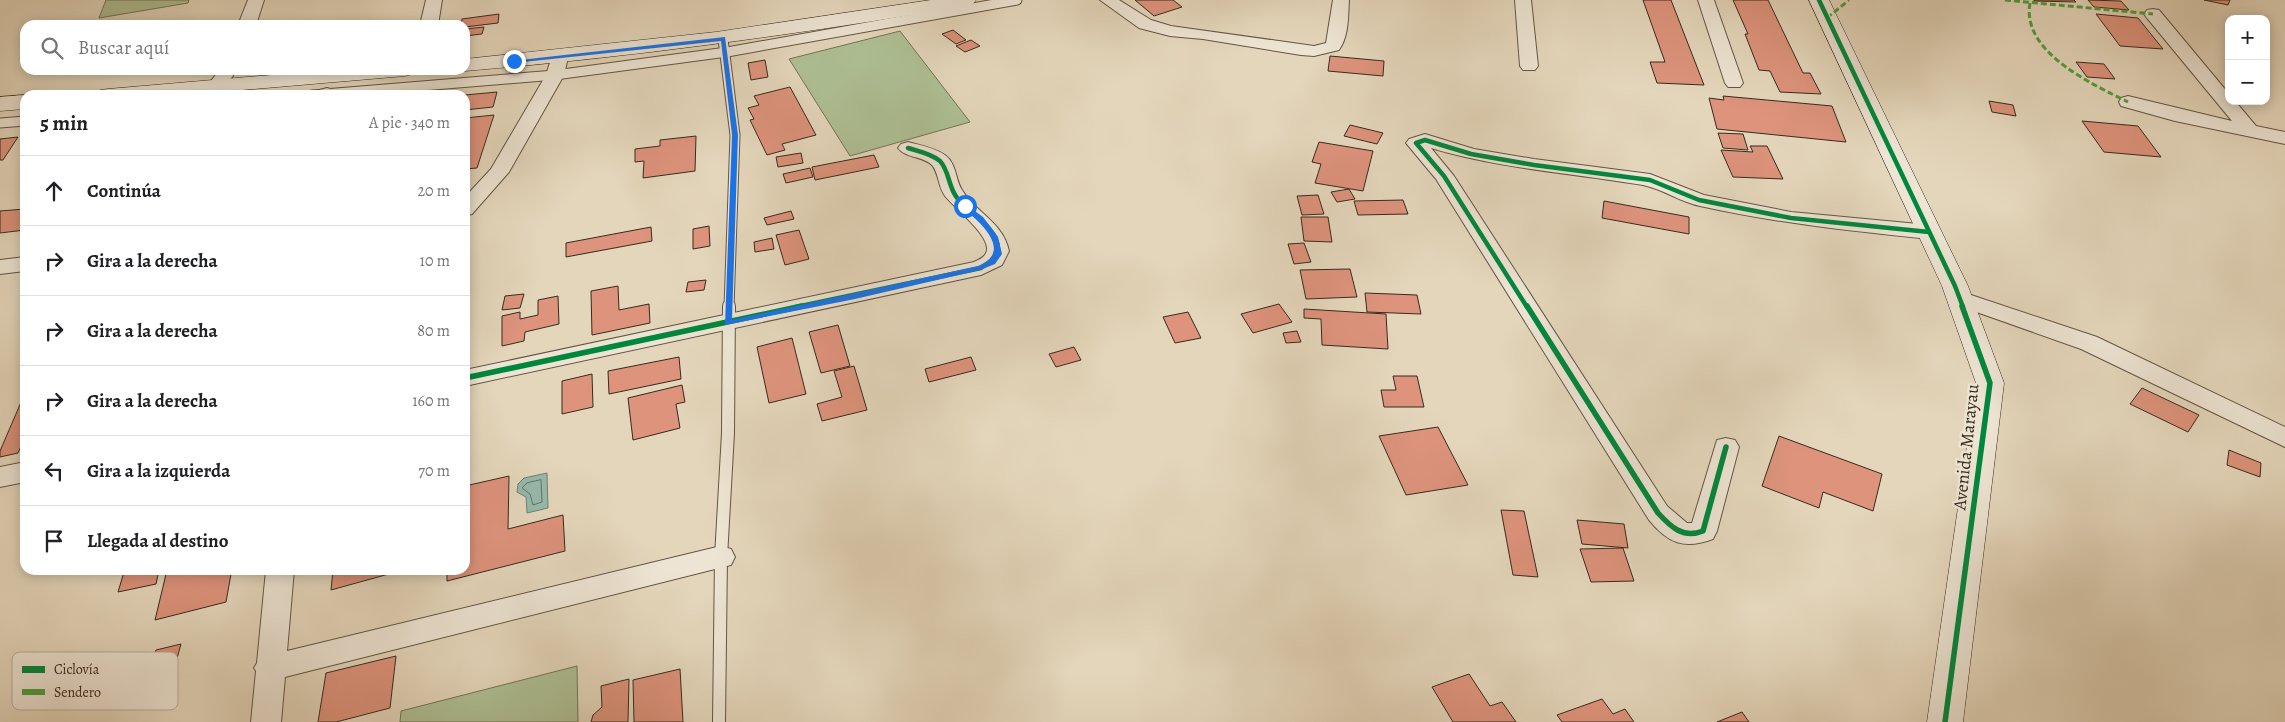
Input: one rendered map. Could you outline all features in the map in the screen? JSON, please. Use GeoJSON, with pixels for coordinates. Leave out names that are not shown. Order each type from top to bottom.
{"type":"FeatureCollection","features":[{"type":"Feature","properties":{"kind":"street"},"geometry":{"type":"LineString","coordinates":[[249,20],[256,0]]}},
{"type":"Feature","properties":{"kind":"street"},"geometry":{"type":"LineString","coordinates":[[430,20],[434,0]]}},
{"type":"Feature","properties":{"kind":"street"},"geometry":{"type":"LineString","coordinates":[[470,65],[557,66],[725,45],[826,24],[966,0]]}},
{"type":"Feature","properties":{"kind":"street"},"geometry":{"type":"LineString","coordinates":[[1108,0],[1145,24],[1170,32],[1204,34],[1314,51],[1333,46],[1338,36],[1341,0]]}},
{"type":"Feature","properties":{"kind":"street"},"geometry":{"type":"LineString","coordinates":[[1523,0],[1529,66]]}},
{"type":"Feature","properties":{"kind":"street"},"geometry":{"type":"LineString","coordinates":[[1706,0],[1734,83]]}},
{"type":"Feature","properties":{"kind":"street","name":"Avenida Marayau"},"geometry":{"type":"LineString","coordinates":[[1819,0],[1959,298],[1990,383],[1945,722]]}},
{"type":"Feature","properties":{"kind":"street"},"geometry":{"type":"LineString","coordinates":[[2153,14],[2249,130]]}},
{"type":"Feature","properties":{"kind":"street"},"geometry":{"type":"LineString","coordinates":[[470,204],[499,172],[557,66]]}},
{"type":"Feature","properties":{"kind":"street"},"geometry":{"type":"LineString","coordinates":[[158,90],[338,75]]}},
{"type":"Feature","properties":{"kind":"street"},"geometry":{"type":"LineString","coordinates":[[0,104],[20,102]]}},
{"type":"Feature","properties":{"kind":"street"},"geometry":{"type":"LineString","coordinates":[[2128,102],[2285,138]]}},
{"type":"Feature","properties":{"kind":"street"},"geometry":{"type":"LineString","coordinates":[[1726,447],[1703,531],[1694,535],[1684,535],[1668,525],[1658,513],[1444,176],[1416,143],[1425,140],[1471,154],[1534,165],[1650,180],[1699,200],[1791,218],[1929,232]]}},
{"type":"Feature","properties":{"kind":"street"},"geometry":{"type":"LineString","coordinates":[[470,377],[903,285],[980,268],[993,263],[998,254],[996,238],[980,219],[954,195],[949,186],[944,165],[937,159],[908,148]]}},
{"type":"Feature","properties":{"kind":"street"},"geometry":{"type":"LineString","coordinates":[[1444,176],[1451,159],[1471,154]]}},
{"type":"Feature","properties":{"kind":"street"},"geometry":{"type":"LineString","coordinates":[[0,267],[20,265]]}},
{"type":"Feature","properties":{"kind":"street"},"geometry":{"type":"LineString","coordinates":[[1959,298],[2090,343],[2285,438]]}},
{"type":"Feature","properties":{"kind":"street"},"geometry":{"type":"LineString","coordinates":[[0,477],[20,473]]}},
{"type":"Feature","properties":{"kind":"street"},"geometry":{"type":"LineString","coordinates":[[269,668],[720,557]]}},
{"type":"Feature","properties":{"kind":"street"},"geometry":{"type":"LineString","coordinates":[[266,722],[269,668],[279,575]]}},
{"type":"Feature","properties":{"kind":"lane"},"geometry":{"type":"LineString","coordinates":[[719,722],[720,557],[728,433],[728,323],[735,135],[725,45],[1017,0]]}},
{"type":"Feature","properties":{"kind":"lane"},"geometry":{"type":"LineString","coordinates":[[363,90],[557,66]]}},
{"type":"Feature","properties":{"kind":"lane"},"geometry":{"type":"LineString","coordinates":[[0,123],[20,121]]}},
{"type":"Feature","properties":{"kind":"shaded area"},"geometry":{"type":"Polygon","coordinates":[[[106,0],[189,0],[188,3],[99,18],[106,0]]]}},
{"type":"Feature","properties":{"kind":"shaded area"},"geometry":{"type":"Polygon","coordinates":[[[900,31],[970,122],[850,156],[789,59],[900,31]]]}},
{"type":"Feature","properties":{"kind":"shaded area"},"geometry":{"type":"Polygon","coordinates":[[[577,666],[578,722],[400,722],[401,711],[577,666]]]}},
{"type":"Feature","properties":{"kind":"water"},"geometry":{"type":"Polygon","coordinates":[[[547,473],[548,508],[527,513],[526,497],[517,492],[518,484],[524,478],[547,473]]]}},
{"type":"Feature","properties":{"kind":"building"},"geometry":{"type":"Polygon","coordinates":[[[1135,0],[1173,0],[1182,7],[1154,16],[1135,0]]]}},
{"type":"Feature","properties":{"kind":"building"},"geometry":{"type":"Polygon","coordinates":[[[1643,0],[1671,0],[1704,85],[1657,83],[1650,62],[1665,62],[1643,0]]]}},
{"type":"Feature","properties":{"kind":"building"},"geometry":{"type":"Polygon","coordinates":[[[1733,0],[1768,0],[1803,73],[1810,73],[1821,94],[1780,92],[1770,71],[1759,70],[1745,34],[1748,34],[1733,0]]]}},
{"type":"Feature","properties":{"kind":"building"},"geometry":{"type":"Polygon","coordinates":[[[2074,0],[2076,2],[2034,1],[2074,0]]]}},
{"type":"Feature","properties":{"kind":"building"},"geometry":{"type":"Polygon","coordinates":[[[2088,0],[2121,1],[2129,10],[2094,7],[2088,0]]]}},
{"type":"Feature","properties":{"kind":"building"},"geometry":{"type":"Polygon","coordinates":[[[2204,0],[2230,0],[2228,5],[2204,0]]]}},
{"type":"Feature","properties":{"kind":"building"},"geometry":{"type":"Polygon","coordinates":[[[499,14],[498,23],[470,26],[470,20],[462,19],[499,14]]]}},
{"type":"Feature","properties":{"kind":"building"},"geometry":{"type":"Polygon","coordinates":[[[2096,14],[2138,18],[2163,49],[2120,46],[2096,14]]]}},
{"type":"Feature","properties":{"kind":"building"},"geometry":{"type":"Polygon","coordinates":[[[484,27],[482,34],[470,35],[470,28],[484,27]]]}},
{"type":"Feature","properties":{"kind":"building"},"geometry":{"type":"Polygon","coordinates":[[[953,30],[966,40],[956,44],[942,34],[953,30]]]}},
{"type":"Feature","properties":{"kind":"building"},"geometry":{"type":"Polygon","coordinates":[[[971,40],[980,46],[965,52],[956,46],[971,40]]]}},
{"type":"Feature","properties":{"kind":"building"},"geometry":{"type":"Polygon","coordinates":[[[1330,56],[1384,61],[1383,76],[1328,71],[1330,56]]]}},
{"type":"Feature","properties":{"kind":"building"},"geometry":{"type":"Polygon","coordinates":[[[765,60],[768,77],[751,80],[748,63],[765,60]]]}},
{"type":"Feature","properties":{"kind":"building"},"geometry":{"type":"Polygon","coordinates":[[[2076,62],[2104,64],[2115,79],[2087,77],[2076,62]]]}},
{"type":"Feature","properties":{"kind":"building"},"geometry":{"type":"Polygon","coordinates":[[[790,87],[816,135],[782,144],[785,150],[767,155],[750,120],[754,119],[748,108],[759,105],[754,96],[790,87]]]}},
{"type":"Feature","properties":{"kind":"building"},"geometry":{"type":"Polygon","coordinates":[[[497,92],[493,107],[470,109],[470,95],[497,92]]]}},
{"type":"Feature","properties":{"kind":"building"},"geometry":{"type":"Polygon","coordinates":[[[1723,96],[1832,106],[1846,142],[1717,129],[1709,98],[1724,100],[1723,96]]]}},
{"type":"Feature","properties":{"kind":"building"},"geometry":{"type":"Polygon","coordinates":[[[1989,101],[2013,105],[2016,116],[1992,112],[1989,101]]]}},
{"type":"Feature","properties":{"kind":"building"},"geometry":{"type":"Polygon","coordinates":[[[494,115],[477,168],[470,169],[470,117],[494,115]]]}},
{"type":"Feature","properties":{"kind":"building"},"geometry":{"type":"Polygon","coordinates":[[[2082,121],[2138,126],[2161,157],[2104,152],[2082,121]]]}},
{"type":"Feature","properties":{"kind":"building"},"geometry":{"type":"Polygon","coordinates":[[[1350,125],[1383,133],[1377,144],[1344,136],[1350,125]]]}},
{"type":"Feature","properties":{"kind":"building"},"geometry":{"type":"Polygon","coordinates":[[[1718,133],[1743,134],[1748,150],[1723,148],[1718,133]]]}},
{"type":"Feature","properties":{"kind":"building"},"geometry":{"type":"Polygon","coordinates":[[[696,136],[695,171],[643,178],[644,161],[635,162],[635,149],[660,146],[660,140],[696,136]]]}},
{"type":"Feature","properties":{"kind":"building"},"geometry":{"type":"Polygon","coordinates":[[[18,137],[3,160],[0,160],[0,139],[18,137]]]}},
{"type":"Feature","properties":{"kind":"building"},"geometry":{"type":"Polygon","coordinates":[[[1319,142],[1373,151],[1363,191],[1315,183],[1321,164],[1312,162],[1319,142]]]}},
{"type":"Feature","properties":{"kind":"building"},"geometry":{"type":"Polygon","coordinates":[[[1750,146],[1767,146],[1783,179],[1733,177],[1721,150],[1753,152],[1750,146]]]}},
{"type":"Feature","properties":{"kind":"building"},"geometry":{"type":"Polygon","coordinates":[[[801,153],[803,163],[778,167],[776,157],[801,153]]]}},
{"type":"Feature","properties":{"kind":"building"},"geometry":{"type":"Polygon","coordinates":[[[874,155],[879,167],[815,180],[812,167],[874,155]]]}},
{"type":"Feature","properties":{"kind":"building"},"geometry":{"type":"Polygon","coordinates":[[[810,168],[813,177],[786,183],[783,174],[810,168]]]}},
{"type":"Feature","properties":{"kind":"building"},"geometry":{"type":"Polygon","coordinates":[[[1349,189],[1355,199],[1337,202],[1331,192],[1349,189]]]}},
{"type":"Feature","properties":{"kind":"building"},"geometry":{"type":"Polygon","coordinates":[[[1318,195],[1324,214],[1302,215],[1297,196],[1318,195]]]}},
{"type":"Feature","properties":{"kind":"building"},"geometry":{"type":"Polygon","coordinates":[[[1403,200],[1408,214],[1358,215],[1354,201],[1403,200]]]}},
{"type":"Feature","properties":{"kind":"building"},"geometry":{"type":"Polygon","coordinates":[[[1604,201],[1689,217],[1689,234],[1602,218],[1604,201]]]}},
{"type":"Feature","properties":{"kind":"building"},"geometry":{"type":"Polygon","coordinates":[[[20,209],[20,231],[0,233],[0,211],[20,209]]]}},
{"type":"Feature","properties":{"kind":"building"},"geometry":{"type":"Polygon","coordinates":[[[791,211],[794,219],[767,225],[764,218],[791,211]]]}},
{"type":"Feature","properties":{"kind":"building"},"geometry":{"type":"Polygon","coordinates":[[[1301,217],[1328,217],[1332,242],[1304,241],[1301,217]]]}},
{"type":"Feature","properties":{"kind":"building"},"geometry":{"type":"Polygon","coordinates":[[[709,226],[710,246],[693,249],[693,229],[709,226]]]}},
{"type":"Feature","properties":{"kind":"building"},"geometry":{"type":"Polygon","coordinates":[[[651,227],[652,241],[566,257],[566,243],[651,227]]]}},
{"type":"Feature","properties":{"kind":"building"},"geometry":{"type":"Polygon","coordinates":[[[799,230],[809,259],[785,265],[776,235],[799,230]]]}},
{"type":"Feature","properties":{"kind":"building"},"geometry":{"type":"Polygon","coordinates":[[[772,238],[774,249],[755,252],[754,242],[772,238]]]}},
{"type":"Feature","properties":{"kind":"building"},"geometry":{"type":"Polygon","coordinates":[[[1304,243],[1311,262],[1294,264],[1288,244],[1304,243]]]}},
{"type":"Feature","properties":{"kind":"building"},"geometry":{"type":"Polygon","coordinates":[[[1350,269],[1357,297],[1306,299],[1300,270],[1350,269]]]}},
{"type":"Feature","properties":{"kind":"building"},"geometry":{"type":"Polygon","coordinates":[[[706,280],[704,290],[686,292],[688,282],[706,280]]]}},
{"type":"Feature","properties":{"kind":"building"},"geometry":{"type":"Polygon","coordinates":[[[618,286],[619,310],[649,304],[650,323],[592,335],[591,291],[618,286]]]}},
{"type":"Feature","properties":{"kind":"building"},"geometry":{"type":"Polygon","coordinates":[[[1365,293],[1417,295],[1421,314],[1367,312],[1365,293]]]}},
{"type":"Feature","properties":{"kind":"building"},"geometry":{"type":"Polygon","coordinates":[[[524,294],[520,308],[502,310],[505,296],[524,294]]]}},
{"type":"Feature","properties":{"kind":"building"},"geometry":{"type":"Polygon","coordinates":[[[558,296],[559,324],[525,332],[524,341],[502,346],[502,316],[520,312],[520,319],[538,315],[538,300],[558,296]]]}},
{"type":"Feature","properties":{"kind":"building"},"geometry":{"type":"Polygon","coordinates":[[[1279,304],[1292,322],[1253,333],[1241,314],[1279,304]]]}},
{"type":"Feature","properties":{"kind":"building"},"geometry":{"type":"Polygon","coordinates":[[[1304,309],[1386,314],[1388,349],[1322,345],[1321,319],[1304,318],[1304,309]]]}},
{"type":"Feature","properties":{"kind":"building"},"geometry":{"type":"Polygon","coordinates":[[[1188,312],[1201,338],[1175,343],[1163,317],[1188,312]]]}},
{"type":"Feature","properties":{"kind":"building"},"geometry":{"type":"Polygon","coordinates":[[[838,325],[850,366],[821,373],[809,332],[838,325]]]}},
{"type":"Feature","properties":{"kind":"building"},"geometry":{"type":"Polygon","coordinates":[[[1297,331],[1301,342],[1286,343],[1283,333],[1297,331]]]}},
{"type":"Feature","properties":{"kind":"building"},"geometry":{"type":"Polygon","coordinates":[[[792,338],[806,394],[769,403],[757,347],[792,338]]]}},
{"type":"Feature","properties":{"kind":"building"},"geometry":{"type":"Polygon","coordinates":[[[1074,347],[1081,360],[1056,367],[1049,354],[1074,347]]]}},
{"type":"Feature","properties":{"kind":"building"},"geometry":{"type":"Polygon","coordinates":[[[679,357],[681,379],[609,394],[608,371],[679,357]]]}},
{"type":"Feature","properties":{"kind":"building"},"geometry":{"type":"Polygon","coordinates":[[[971,357],[976,370],[929,382],[925,369],[971,357]]]}},
{"type":"Feature","properties":{"kind":"building"},"geometry":{"type":"Polygon","coordinates":[[[854,366],[867,410],[822,421],[817,404],[842,397],[834,371],[854,366]]]}},
{"type":"Feature","properties":{"kind":"building"},"geometry":{"type":"Polygon","coordinates":[[[592,374],[593,407],[562,414],[562,381],[592,374]]]}},
{"type":"Feature","properties":{"kind":"building"},"geometry":{"type":"Polygon","coordinates":[[[1393,376],[1417,376],[1424,407],[1384,407],[1381,390],[1396,390],[1393,376]]]}},
{"type":"Feature","properties":{"kind":"building"},"geometry":{"type":"Polygon","coordinates":[[[682,385],[685,402],[676,404],[680,428],[633,440],[628,398],[682,385]]]}},
{"type":"Feature","properties":{"kind":"building"},"geometry":{"type":"Polygon","coordinates":[[[2142,388],[2199,415],[2188,432],[2130,404],[2142,388]]]}},
{"type":"Feature","properties":{"kind":"building"},"geometry":{"type":"Polygon","coordinates":[[[20,405],[20,448],[18,453],[0,457],[0,451],[20,405]]]}},
{"type":"Feature","properties":{"kind":"building"},"geometry":{"type":"Polygon","coordinates":[[[1438,427],[1468,485],[1406,495],[1379,436],[1438,427]]]}},
{"type":"Feature","properties":{"kind":"building"},"geometry":{"type":"Polygon","coordinates":[[[1779,436],[1882,474],[1873,511],[1823,492],[1819,508],[1762,486],[1779,436]]]}},
{"type":"Feature","properties":{"kind":"building"},"geometry":{"type":"Polygon","coordinates":[[[2229,450],[2261,463],[2260,477],[2227,465],[2229,450]]]}},
{"type":"Feature","properties":{"kind":"building"},"geometry":{"type":"Polygon","coordinates":[[[509,476],[508,529],[563,515],[565,551],[447,581],[447,575],[470,575],[470,485],[509,476]]]}},
{"type":"Feature","properties":{"kind":"building"},"geometry":{"type":"Polygon","coordinates":[[[1501,510],[1524,511],[1538,577],[1513,575],[1501,510]]]}},
{"type":"Feature","properties":{"kind":"building"},"geometry":{"type":"Polygon","coordinates":[[[1577,520],[1624,524],[1628,548],[1582,544],[1577,520]]]}},
{"type":"Feature","properties":{"kind":"building"},"geometry":{"type":"Polygon","coordinates":[[[1623,548],[1634,581],[1591,582],[1580,549],[1623,548]]]}},
{"type":"Feature","properties":{"kind":"building"},"geometry":{"type":"Polygon","coordinates":[[[123,575],[158,575],[156,584],[118,592],[123,575]]]}},
{"type":"Feature","properties":{"kind":"building"},"geometry":{"type":"Polygon","coordinates":[[[166,575],[231,575],[226,602],[155,620],[166,575]]]}},
{"type":"Feature","properties":{"kind":"building"},"geometry":{"type":"Polygon","coordinates":[[[332,575],[385,575],[331,590],[332,575]]]}},
{"type":"Feature","properties":{"kind":"building"},"geometry":{"type":"Polygon","coordinates":[[[181,644],[178,655],[178,652],[155,652],[156,650],[181,644]]]}},
{"type":"Feature","properties":{"kind":"building"},"geometry":{"type":"Polygon","coordinates":[[[396,656],[390,708],[336,722],[318,722],[326,673],[396,656]]]}},
{"type":"Feature","properties":{"kind":"building"},"geometry":{"type":"Polygon","coordinates":[[[680,669],[683,722],[634,722],[633,680],[680,669]]]}},
{"type":"Feature","properties":{"kind":"building"},"geometry":{"type":"Polygon","coordinates":[[[1469,674],[1490,706],[1502,702],[1516,722],[1453,722],[1432,687],[1469,674]]]}},
{"type":"Feature","properties":{"kind":"building"},"geometry":{"type":"Polygon","coordinates":[[[629,679],[628,722],[591,722],[593,715],[602,707],[601,686],[629,679]]]}},
{"type":"Feature","properties":{"kind":"building"},"geometry":{"type":"Polygon","coordinates":[[[1602,699],[1613,714],[1625,709],[1634,722],[1562,722],[1557,715],[1602,699]]]}},
{"type":"Feature","properties":{"kind":"building"},"geometry":{"type":"Polygon","coordinates":[[[1742,712],[1749,722],[1717,722],[1742,712]]]}},
{"type":"Feature","properties":{"kind":"marked path"},"geometry":{"type":"LineString","coordinates":[[1827,18],[1849,0]]}},
{"type":"Feature","properties":{"kind":"marked path"},"geometry":{"type":"LineString","coordinates":[[2005,0],[2153,14]]}},
{"type":"Feature","properties":{"kind":"marked path"},"geometry":{"type":"LineString","coordinates":[[2030,3],[2028,18],[2033,32],[2042,45],[2069,69],[2128,102]]}},
{"type":"Feature","properties":{"kind":"cycle path"},"geometry":{"type":"LineString","coordinates":[[1819,0],[1955,286],[1990,383],[1945,722]]}},
{"type":"Feature","properties":{"kind":"cycle path"},"geometry":{"type":"LineString","coordinates":[[1726,447],[1703,531],[1696,534],[1678,531],[1658,513],[1444,176],[1416,143],[1425,140],[1471,154],[1534,165],[1650,180],[1699,200],[1791,218],[1929,232]]}},
{"type":"Feature","properties":{"kind":"cycle path"},"geometry":{"type":"LineString","coordinates":[[470,377],[981,268],[994,260],[998,251],[996,241],[990,231],[953,193],[941,162],[908,148]]}},
{"type":"Feature","properties":{"kind":"route"},"geometry":{"type":"LineString","coordinates":[[514,61],[597,54],[723,39],[735,135],[728,323],[980,268],[993,263],[998,254],[996,238],[980,219],[965,206]]}}]}
